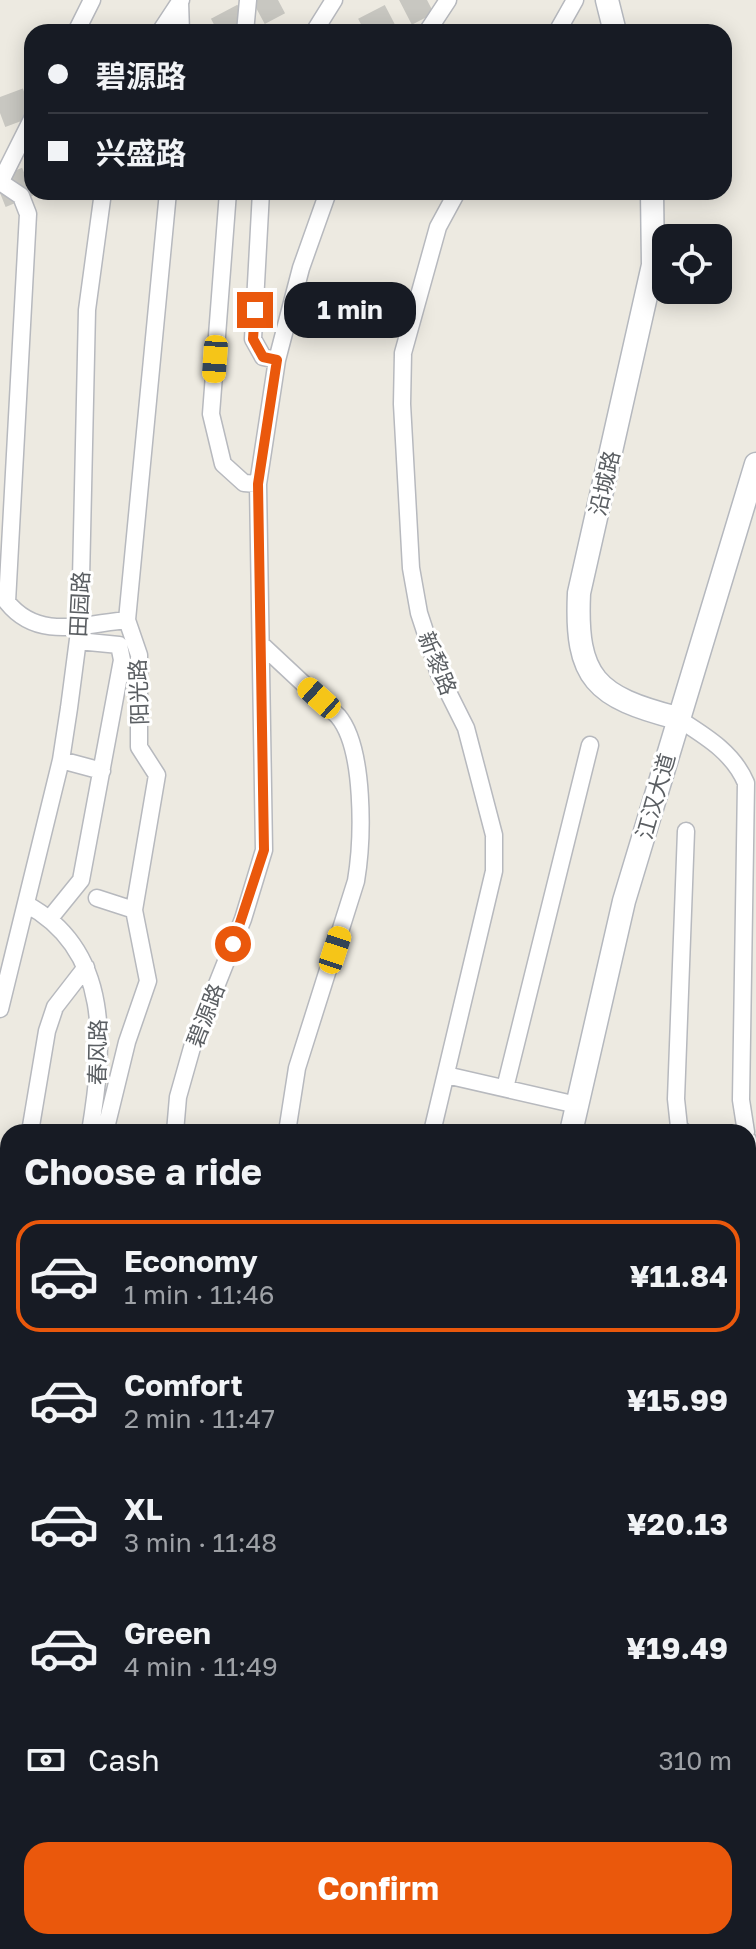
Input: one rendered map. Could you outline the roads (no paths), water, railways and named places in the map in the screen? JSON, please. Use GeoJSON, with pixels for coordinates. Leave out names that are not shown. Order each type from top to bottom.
{"type":"FeatureCollection","features":[{"type":"Feature","properties":{"kind":"main road"},"geometry":{"type":"LineString","coordinates":[[607,0],[613,24]]}},
{"type":"Feature","properties":{"kind":"main road","name":"沿城路"},"geometry":{"type":"LineString","coordinates":[[652,200],[653,265],[579,593],[577,625],[581,655],[590,673],[616,698],[631,706],[677,718]]}},
{"type":"Feature","properties":{"kind":"main road","name":"江汉大道"},"geometry":{"type":"LineString","coordinates":[[573,1124],[624,901],[756,464]]}},
{"type":"Feature","properties":{"kind":"street"},"geometry":{"type":"LineString","coordinates":[[80,24],[92,0]]}},
{"type":"Feature","properties":{"kind":"street"},"geometry":{"type":"LineString","coordinates":[[246,24],[248,0]]}},
{"type":"Feature","properties":{"kind":"street"},"geometry":{"type":"LineString","coordinates":[[319,24],[334,0]]}},
{"type":"Feature","properties":{"kind":"street"},"geometry":{"type":"LineString","coordinates":[[432,24],[448,0]]}},
{"type":"Feature","properties":{"kind":"street"},"geometry":{"type":"LineString","coordinates":[[562,24],[575,0]]}},
{"type":"Feature","properties":{"kind":"street"},"geometry":{"type":"LineString","coordinates":[[165,24],[180,1]]}},
{"type":"Feature","properties":{"kind":"street"},"geometry":{"type":"LineString","coordinates":[[180,1],[181,24]]}},
{"type":"Feature","properties":{"kind":"street"},"geometry":{"type":"LineString","coordinates":[[24,135],[0,182],[21,196],[28,214],[7,602],[20,619],[40,628],[79,633],[119,645],[122,660],[81,880],[51,917]]}},
{"type":"Feature","properties":{"kind":"street","name":"田园路"},"geometry":{"type":"LineString","coordinates":[[0,1009],[61,760],[79,633],[87,310],[102,200]]}},
{"type":"Feature","properties":{"kind":"street","name":"阳光路"},"geometry":{"type":"LineString","coordinates":[[107,1124],[127,1042],[148,981],[134,910],[157,775],[139,747],[139,655],[127,620],[167,200]]}},
{"type":"Feature","properties":{"kind":"street"},"geometry":{"type":"LineString","coordinates":[[227,200],[211,414],[223,464],[244,483],[258,484]]}},
{"type":"Feature","properties":{"kind":"street"},"geometry":{"type":"LineString","coordinates":[[261,200],[253,339],[263,357],[277,360]]}},
{"type":"Feature","properties":{"kind":"street","name":"碧源路"},"geometry":{"type":"LineString","coordinates":[[176,1124],[178,1097],[193,1044],[243,919],[264,850],[258,484],[277,360],[301,268],[325,200]]}},
{"type":"Feature","properties":{"kind":"street","name":"新黎路"},"geometry":{"type":"LineString","coordinates":[[434,1124],[494,871],[494,835],[466,728],[439,674],[419,613],[411,568],[402,404],[403,353],[438,227],[453,200]]}},
{"type":"Feature","properties":{"kind":"street"},"geometry":{"type":"LineString","coordinates":[[79,633],[127,620]]}},
{"type":"Feature","properties":{"kind":"street"},"geometry":{"type":"LineString","coordinates":[[262,645],[348,727],[357,753],[359,853],[356,881],[297,1068],[288,1124]]}},
{"type":"Feature","properties":{"kind":"street"},"geometry":{"type":"LineString","coordinates":[[677,718],[721,747],[740,768],[746,783],[741,1100],[744,1124]]}},
{"type":"Feature","properties":{"kind":"street"},"geometry":{"type":"LineString","coordinates":[[505,1088],[590,745]]}},
{"type":"Feature","properties":{"kind":"street"},"geometry":{"type":"LineString","coordinates":[[61,760],[102,771]]}},
{"type":"Feature","properties":{"kind":"street"},"geometry":{"type":"LineString","coordinates":[[679,1124],[676,1099],[686,831]]}},
{"type":"Feature","properties":{"kind":"street"},"geometry":{"type":"LineString","coordinates":[[97,898],[134,910]]}},
{"type":"Feature","properties":{"kind":"street","name":"春风路"},"geometry":{"type":"LineString","coordinates":[[26,904],[51,917],[86,967],[98,1000],[96,1094],[91,1124]]}},
{"type":"Feature","properties":{"kind":"street"},"geometry":{"type":"LineString","coordinates":[[31,1124],[55,1007],[86,967]]}},
{"type":"Feature","properties":{"kind":"street"},"geometry":{"type":"LineString","coordinates":[[446,1075],[577,1105]]}},
{"type":"Feature","properties":{"kind":"tunnel"},"geometry":{"type":"LineString","coordinates":[[233,24],[278,0]]}},
{"type":"Feature","properties":{"kind":"tunnel"},"geometry":{"type":"LineString","coordinates":[[380,24],[427,0]]}},
{"type":"Feature","properties":{"kind":"tunnel"},"geometry":{"type":"LineString","coordinates":[[0,113],[24,104]]}},
{"type":"Feature","properties":{"kind":"tunnel"},"geometry":{"type":"LineString","coordinates":[[0,193],[24,183]]}}]}
